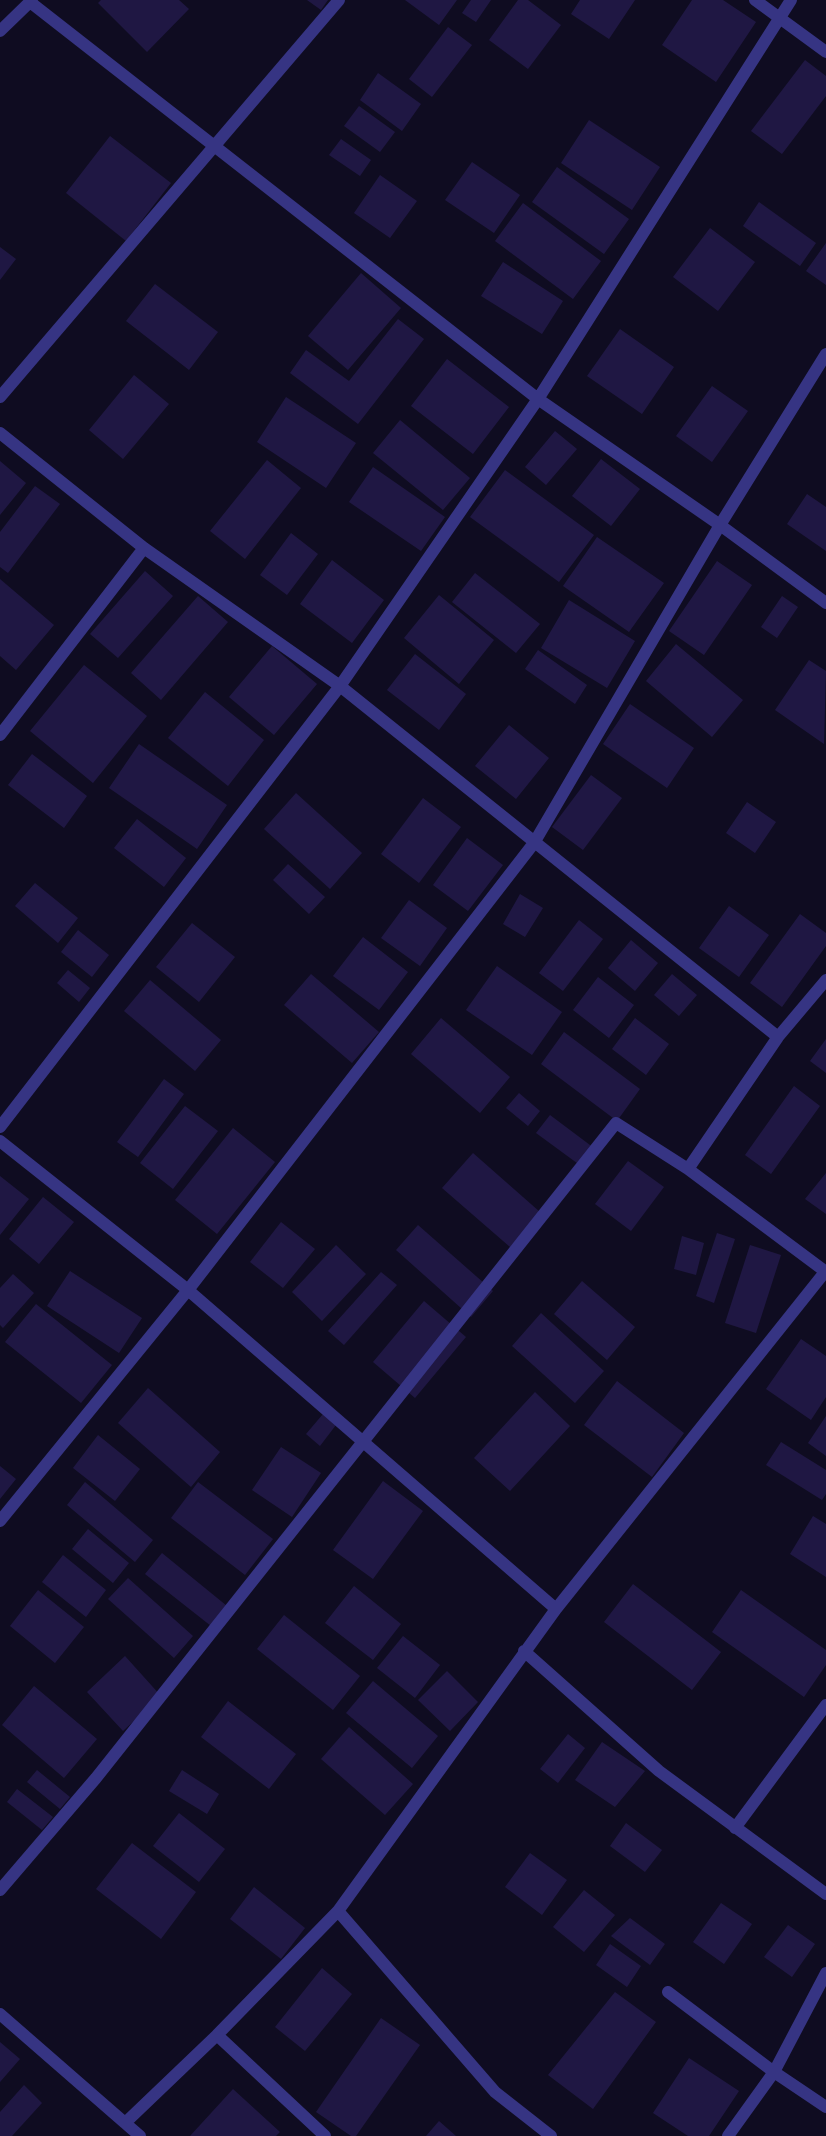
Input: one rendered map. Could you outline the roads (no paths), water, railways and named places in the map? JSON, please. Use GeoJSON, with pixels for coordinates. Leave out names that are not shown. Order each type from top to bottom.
{"type":"FeatureCollection","features":[{"type":"Feature","properties":{"kind":"street"},"geometry":{"type":"LineString","coordinates":[[0,397],[339,0]]}},
{"type":"Feature","properties":{"kind":"street"},"geometry":{"type":"LineString","coordinates":[[755,0],[780,16],[826,52]]}},
{"type":"Feature","properties":{"kind":"street"},"geometry":{"type":"LineString","coordinates":[[0,1127],[340,686],[538,399],[791,0]]}},
{"type":"Feature","properties":{"kind":"street"},"geometry":{"type":"LineString","coordinates":[[0,31],[31,1],[538,399],[720,526],[826,603]]}},
{"type":"Feature","properties":{"kind":"street"},"geometry":{"type":"LineString","coordinates":[[0,1521],[188,1290],[534,843],[720,526],[826,354]]}},
{"type":"Feature","properties":{"kind":"street"},"geometry":{"type":"LineString","coordinates":[[0,433],[144,548],[340,686],[778,1037]]}},
{"type":"Feature","properties":{"kind":"street"},"geometry":{"type":"LineString","coordinates":[[0,735],[144,548]]}},
{"type":"Feature","properties":{"kind":"street"},"geometry":{"type":"LineString","coordinates":[[688,1169],[778,1037],[826,980]]}},
{"type":"Feature","properties":{"kind":"street"},"geometry":{"type":"LineString","coordinates":[[0,1890],[96,1778],[616,1123],[688,1169],[826,1272],[524,1651],[338,1911],[217,2035],[126,2123]]}},
{"type":"Feature","properties":{"kind":"street"},"geometry":{"type":"LineString","coordinates":[[0,1141],[188,1290],[556,1610]]}},
{"type":"Feature","properties":{"kind":"street"},"geometry":{"type":"LineString","coordinates":[[524,1651],[659,1771],[826,1894]]}},
{"type":"Feature","properties":{"kind":"street"},"geometry":{"type":"LineString","coordinates":[[735,1828],[826,1705]]}},
{"type":"Feature","properties":{"kind":"street"},"geometry":{"type":"LineString","coordinates":[[338,1911],[495,2092],[551,2136]]}},
{"type":"Feature","properties":{"kind":"street"},"geometry":{"type":"LineString","coordinates":[[728,2136],[774,2072],[826,1973]]}},
{"type":"Feature","properties":{"kind":"street"},"geometry":{"type":"LineString","coordinates":[[668,1992],[774,2072],[826,2108]]}},
{"type":"Feature","properties":{"kind":"street"},"geometry":{"type":"LineString","coordinates":[[0,2014],[140,2136]]}},
{"type":"Feature","properties":{"kind":"street"},"geometry":{"type":"LineString","coordinates":[[217,2035],[325,2136]]}}]}
